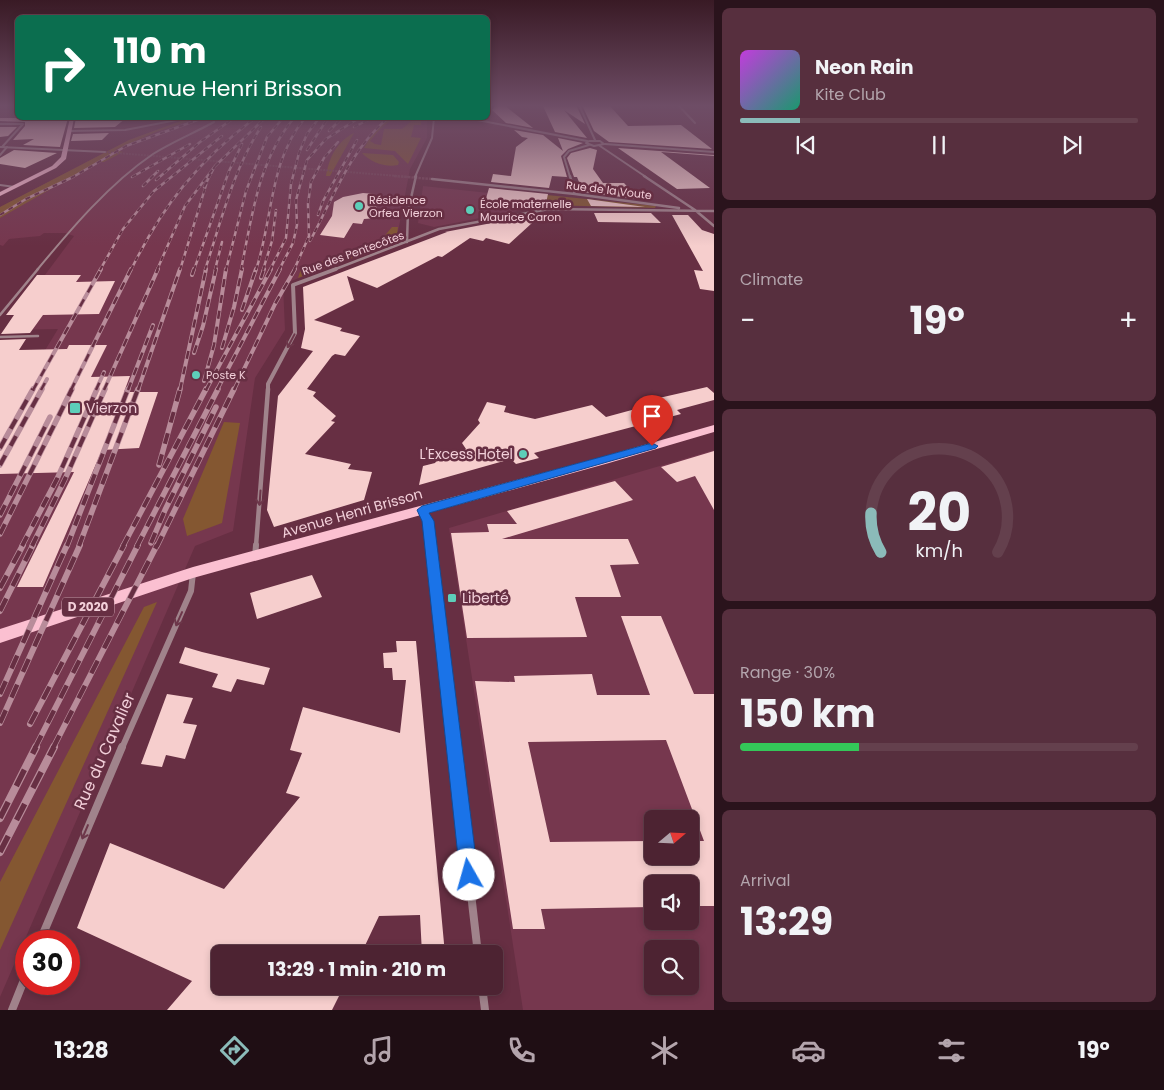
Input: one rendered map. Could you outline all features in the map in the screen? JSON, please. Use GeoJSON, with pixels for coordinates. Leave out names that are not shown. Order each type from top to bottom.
{"type":"FeatureCollection","features":[{"type":"Feature","properties":{"kind":"main road"},"geometry":{"type":"LineString","coordinates":[[0,194],[58,164],[63,160],[65,152]]}},
{"type":"Feature","properties":{"kind":"main road","name":"Avenue Henri Brisson"},"geometry":{"type":"LineString","coordinates":[[0,636],[193,573],[714,428]]}},
{"type":"Feature","properties":{"kind":"street"},"geometry":{"type":"LineString","coordinates":[[407,242],[408,211],[413,186],[417,170],[425,152]]}},
{"type":"Feature","properties":{"kind":"street"},"geometry":{"type":"LineString","coordinates":[[568,152],[564,157],[575,194]]}},
{"type":"Feature","properties":{"kind":"street"},"geometry":{"type":"LineString","coordinates":[[609,152],[695,210],[714,226]]}},
{"type":"Feature","properties":{"kind":"street","name":"Rue de la Voute"},"geometry":{"type":"LineString","coordinates":[[432,179],[575,194],[695,210]]}},
{"type":"Feature","properties":{"kind":"street","name":"Rue des Pentecôtes"},"geometry":{"type":"LineString","coordinates":[[256,557],[268,384],[295,333],[293,285],[439,230],[549,209],[695,210]]}},
{"type":"Feature","properties":{"kind":"street"},"geometry":{"type":"LineString","coordinates":[[695,210],[714,211]]}},
{"type":"Feature","properties":{"kind":"street"},"geometry":{"type":"LineString","coordinates":[[422,510],[428,521],[477,945]]}},
{"type":"Feature","properties":{"kind":"street","name":"Rue du Cavalier"},"geometry":{"type":"LineString","coordinates":[[45,930],[93,813],[191,591],[193,573]]}},
{"type":"Feature","properties":{"kind":"street"},"geometry":{"type":"LineString","coordinates":[[12,1010],[18,995]]}},
{"type":"Feature","properties":{"kind":"street"},"geometry":{"type":"LineString","coordinates":[[483,995],[485,1010]]}},
{"type":"Feature","properties":{"kind":"lane"},"geometry":{"type":"LineString","coordinates":[[0,315],[67,234],[124,177],[158,152]]}},
{"type":"Feature","properties":{"kind":"lane"},"geometry":{"type":"LineString","coordinates":[[0,185],[15,187]]}},
{"type":"Feature","properties":{"kind":"lane"},"geometry":{"type":"LineString","coordinates":[[0,336],[38,336]]}},
{"type":"Feature","properties":{"kind":"shaded area"},"geometry":{"type":"Polygon","coordinates":[[[106,152],[419,152],[410,169],[396,242],[283,284],[285,330],[255,378],[233,531],[195,546],[29,930],[15,930],[15,962],[0,997],[0,424],[58,329],[4,330],[74,236],[65,233],[44,233],[40,236],[9,239],[3,246],[0,245],[0,207],[106,152]]]}},
{"type":"Feature","properties":{"kind":"shaded area"},"geometry":{"type":"Polygon","coordinates":[[[106,152],[123,152],[104,162],[98,162],[0,218],[0,207],[106,152]]]}},
{"type":"Feature","properties":{"kind":"shaded area"},"geometry":{"type":"Polygon","coordinates":[[[334,152],[343,152],[330,176],[326,176],[329,163],[334,152]]]}},
{"type":"Feature","properties":{"kind":"shaded area"},"geometry":{"type":"Polygon","coordinates":[[[396,152],[414,152],[408,164],[396,152]]]}},
{"type":"Feature","properties":{"kind":"shaded area"},"geometry":{"type":"Polygon","coordinates":[[[362,153],[393,155],[399,162],[398,165],[393,166],[378,164],[362,153]]]}},
{"type":"Feature","properties":{"kind":"shaded area","name":"École maternelle Maurice Caron"},"geometry":{"type":"Polygon","coordinates":[[[423,186],[544,199],[548,205],[434,227],[418,223],[423,186]]]}},
{"type":"Feature","properties":{"kind":"shaded area"},"geometry":{"type":"Polygon","coordinates":[[[547,195],[656,206],[655,208],[548,205],[544,199],[547,195]]]}},
{"type":"Feature","properties":{"kind":"shaded area"},"geometry":{"type":"Polygon","coordinates":[[[392,227],[398,227],[396,242],[298,278],[301,269],[373,244],[382,239],[392,227]]]}},
{"type":"Feature","properties":{"kind":"shaded area"},"geometry":{"type":"Polygon","coordinates":[[[224,422],[240,423],[222,523],[187,536],[183,519],[224,422]]]}},
{"type":"Feature","properties":{"kind":"shaded area"},"geometry":{"type":"Polygon","coordinates":[[[714,450],[714,1010],[523,1010],[449,528],[714,450]]]}},
{"type":"Feature","properties":{"kind":"shaded area"},"geometry":{"type":"Polygon","coordinates":[[[157,602],[0,950],[0,882],[144,607],[157,602]]]}},
{"type":"Feature","properties":{"kind":"building"},"geometry":{"type":"Polygon","coordinates":[[[10,152],[57,153],[25,168],[0,164],[0,158],[10,152]]]}},
{"type":"Feature","properties":{"kind":"building"},"geometry":{"type":"Polygon","coordinates":[[[515,152],[565,152],[561,156],[567,177],[552,176],[549,188],[491,182],[493,174],[511,176],[515,152]]]}},
{"type":"Feature","properties":{"kind":"building"},"geometry":{"type":"Polygon","coordinates":[[[597,152],[593,169],[603,183],[624,183],[638,199],[583,192],[577,177],[574,177],[567,158],[571,153],[597,152]]]}},
{"type":"Feature","properties":{"kind":"building"},"geometry":{"type":"Polygon","coordinates":[[[624,152],[661,152],[710,188],[677,189],[624,152]]]}},
{"type":"Feature","properties":{"kind":"building"},"geometry":{"type":"Polygon","coordinates":[[[663,152],[714,155],[714,156],[663,152]]]}},
{"type":"Feature","properties":{"kind":"building"},"geometry":{"type":"Polygon","coordinates":[[[489,188],[548,194],[546,203],[485,202],[489,188]]]}},
{"type":"Feature","properties":{"kind":"building"},"geometry":{"type":"Polygon","coordinates":[[[363,193],[375,194],[372,200],[379,211],[372,214],[376,218],[364,219],[362,224],[353,223],[344,238],[320,235],[332,216],[334,202],[343,197],[363,193]]]}},
{"type":"Feature","properties":{"kind":"building"},"geometry":{"type":"Polygon","coordinates":[[[587,199],[645,207],[591,206],[587,199]]]}},
{"type":"Feature","properties":{"kind":"building"},"geometry":{"type":"Polygon","coordinates":[[[543,213],[509,244],[486,238],[483,241],[470,238],[442,257],[438,256],[377,288],[347,276],[354,300],[314,320],[342,328],[340,331],[360,336],[345,356],[335,354],[332,356],[307,389],[316,392],[313,396],[336,416],[331,421],[335,422],[305,454],[351,464],[348,469],[372,472],[364,500],[274,527],[267,510],[278,396],[313,351],[301,348],[305,329],[303,287],[447,232],[445,232],[543,213]]]}},
{"type":"Feature","properties":{"kind":"building"},"geometry":{"type":"Polygon","coordinates":[[[594,213],[651,213],[661,223],[598,222],[594,213]]]}},
{"type":"Feature","properties":{"kind":"building"},"geometry":{"type":"Polygon","coordinates":[[[672,215],[688,215],[702,230],[714,234],[714,291],[700,289],[694,270],[703,271],[672,215]]]}},
{"type":"Feature","properties":{"kind":"building"},"geometry":{"type":"Polygon","coordinates":[[[37,275],[81,275],[76,282],[115,281],[99,314],[43,315],[30,333],[1,334],[14,315],[6,315],[37,275]]]}},
{"type":"Feature","properties":{"kind":"building"},"geometry":{"type":"Polygon","coordinates":[[[26,339],[19,350],[67,349],[69,345],[107,345],[91,377],[130,376],[124,392],[158,392],[139,448],[102,450],[43,587],[17,587],[74,472],[0,474],[0,340],[26,339]]]}},
{"type":"Feature","properties":{"kind":"building"},"geometry":{"type":"Polygon","coordinates":[[[707,387],[714,393],[714,400],[677,410],[681,414],[534,453],[539,458],[516,464],[511,459],[419,485],[423,466],[435,463],[441,455],[466,449],[462,443],[480,423],[478,420],[487,402],[506,406],[504,412],[535,419],[592,405],[606,417],[654,404],[651,402],[661,399],[659,398],[707,387]]]}},
{"type":"Feature","properties":{"kind":"building"},"geometry":{"type":"Polygon","coordinates":[[[714,451],[714,510],[695,476],[677,482],[661,467],[714,451]]]}},
{"type":"Feature","properties":{"kind":"building"},"geometry":{"type":"Polygon","coordinates":[[[615,481],[633,500],[502,539],[628,539],[639,564],[610,565],[621,597],[575,597],[587,637],[467,638],[451,533],[489,532],[487,524],[517,524],[507,511],[615,481]]]}},
{"type":"Feature","properties":{"kind":"building"},"geometry":{"type":"Polygon","coordinates":[[[312,575],[322,597],[257,619],[250,593],[312,575]]]}},
{"type":"Feature","properties":{"kind":"building"},"geometry":{"type":"Polygon","coordinates":[[[621,616],[661,616],[694,694],[714,694],[714,906],[699,906],[699,875],[644,875],[644,907],[541,909],[545,929],[513,929],[475,681],[515,682],[514,676],[592,674],[597,695],[650,695],[621,616]],[[666,740],[528,742],[550,842],[644,841],[644,865],[699,865],[699,841],[704,841],[699,828],[699,810],[692,810],[666,740]]]}},
{"type":"Feature","properties":{"kind":"building"},"geometry":{"type":"Polygon","coordinates":[[[396,641],[416,641],[444,945],[422,945],[420,915],[379,916],[365,945],[211,945],[211,995],[340,995],[332,1010],[167,1010],[192,981],[77,928],[110,843],[224,889],[300,797],[286,793],[302,753],[290,750],[303,707],[400,733],[406,680],[393,680],[392,668],[384,668],[383,653],[397,652],[396,641]]]}},
{"type":"Feature","properties":{"kind":"building"},"geometry":{"type":"Polygon","coordinates":[[[185,647],[270,668],[264,685],[237,679],[231,692],[212,687],[218,674],[179,663],[185,647]]]}},
{"type":"Feature","properties":{"kind":"building"},"geometry":{"type":"Polygon","coordinates":[[[167,694],[193,698],[183,723],[197,725],[185,759],[166,755],[162,767],[141,764],[167,694]]]}},
{"type":"Feature","properties":{"kind":"tunnel"},"geometry":{"type":"LineString","coordinates":[[107,152],[409,177]]}},
{"type":"Feature","properties":{"kind":"tunnel"},"geometry":{"type":"LineString","coordinates":[[394,176],[432,179]]}},
{"type":"Feature","properties":{"kind":"railway"},"geometry":{"type":"LineString","coordinates":[[0,215],[26,199],[73,177],[116,152]]}},
{"type":"Feature","properties":{"kind":"railway"},"geometry":{"type":"LineString","coordinates":[[132,177],[176,152]]}},
{"type":"Feature","properties":{"kind":"railway"},"geometry":{"type":"LineString","coordinates":[[156,180],[188,152]]}},
{"type":"Feature","properties":{"kind":"railway"},"geometry":{"type":"LineString","coordinates":[[100,270],[123,229],[154,191],[202,152]]}},
{"type":"Feature","properties":{"kind":"railway"},"geometry":{"type":"LineString","coordinates":[[131,270],[155,225],[169,205],[183,186],[215,152]]}},
{"type":"Feature","properties":{"kind":"railway"},"geometry":{"type":"LineString","coordinates":[[215,166],[229,152]]}},
{"type":"Feature","properties":{"kind":"railway"},"geometry":{"type":"LineString","coordinates":[[194,270],[229,171],[238,152]]}},
{"type":"Feature","properties":{"kind":"railway"},"geometry":{"type":"LineString","coordinates":[[205,270],[235,178],[247,152]]}},
{"type":"Feature","properties":{"kind":"railway"},"geometry":{"type":"LineString","coordinates":[[226,270],[246,191],[261,152]]}},
{"type":"Feature","properties":{"kind":"railway"},"geometry":{"type":"LineString","coordinates":[[241,270],[258,190],[272,152]]}},
{"type":"Feature","properties":{"kind":"railway"},"geometry":{"type":"LineString","coordinates":[[256,270],[262,251],[273,191],[285,152]]}},
{"type":"Feature","properties":{"kind":"railway"},"geometry":{"type":"LineString","coordinates":[[270,270],[286,238],[291,184],[299,152]]}},
{"type":"Feature","properties":{"kind":"railway"},"geometry":{"type":"LineString","coordinates":[[279,270],[293,243],[297,225],[296,200],[307,160],[314,152]]}},
{"type":"Feature","properties":{"kind":"railway"},"geometry":{"type":"LineString","coordinates":[[294,270],[309,236],[308,204],[311,182],[329,152]]}},
{"type":"Feature","properties":{"kind":"railway"},"geometry":{"type":"LineString","coordinates":[[318,215],[323,201],[350,152]]}},
{"type":"Feature","properties":{"kind":"railway"},"geometry":{"type":"LineString","coordinates":[[310,241],[343,175],[358,152]]}},
{"type":"Feature","properties":{"kind":"railway"},"geometry":{"type":"LineString","coordinates":[[157,270],[185,206],[215,166]]}},
{"type":"Feature","properties":{"kind":"railway"},"geometry":{"type":"LineString","coordinates":[[204,187],[215,166]]}},
{"type":"Feature","properties":{"kind":"railway"},"geometry":{"type":"LineString","coordinates":[[143,186],[158,171]]}},
{"type":"Feature","properties":{"kind":"railway"},"geometry":{"type":"LineString","coordinates":[[180,270],[207,182]]}},
{"type":"Feature","properties":{"kind":"railway"},"geometry":{"type":"LineString","coordinates":[[263,270],[272,241],[276,210]]}},
{"type":"Feature","properties":{"kind":"railway"},"geometry":{"type":"LineString","coordinates":[[215,270],[222,242]]}},
{"type":"Feature","properties":{"kind":"railway"},"geometry":{"type":"LineString","coordinates":[[33,390],[101,269]]}},
{"type":"Feature","properties":{"kind":"railway"},"geometry":{"type":"LineString","coordinates":[[71,390],[131,269]]}},
{"type":"Feature","properties":{"kind":"railway"},"geometry":{"type":"LineString","coordinates":[[104,390],[158,269]]}},
{"type":"Feature","properties":{"kind":"railway"},"geometry":{"type":"LineString","coordinates":[[138,390],[180,269]]}},
{"type":"Feature","properties":{"kind":"railway"},"geometry":{"type":"LineString","coordinates":[[192,275],[194,269]]}},
{"type":"Feature","properties":{"kind":"railway"},"geometry":{"type":"LineString","coordinates":[[180,390],[206,269]]}},
{"type":"Feature","properties":{"kind":"railway"},"geometry":{"type":"LineString","coordinates":[[194,353],[203,326],[216,269]]}},
{"type":"Feature","properties":{"kind":"railway"},"geometry":{"type":"LineString","coordinates":[[204,381],[214,345],[226,269]]}},
{"type":"Feature","properties":{"kind":"railway"},"geometry":{"type":"LineString","coordinates":[[222,348],[234,307],[242,269]]}},
{"type":"Feature","properties":{"kind":"railway"},"geometry":{"type":"LineString","coordinates":[[242,310],[256,269]]}},
{"type":"Feature","properties":{"kind":"railway"},"geometry":{"type":"LineString","coordinates":[[261,278],[264,269]]}},
{"type":"Feature","properties":{"kind":"railway"},"geometry":{"type":"LineString","coordinates":[[206,390],[271,269]]}},
{"type":"Feature","properties":{"kind":"railway"},"geometry":{"type":"LineString","coordinates":[[217,390],[280,269]]}},
{"type":"Feature","properties":{"kind":"railway"},"geometry":{"type":"LineString","coordinates":[[234,390],[275,304],[295,269]]}},
{"type":"Feature","properties":{"kind":"railway"},"geometry":{"type":"LineString","coordinates":[[128,390],[153,325]]}},
{"type":"Feature","properties":{"kind":"railway"},"geometry":{"type":"LineString","coordinates":[[96,390],[104,372]]}},
{"type":"Feature","properties":{"kind":"railway"},"geometry":{"type":"LineString","coordinates":[[41,390],[47,379]]}},
{"type":"Feature","properties":{"kind":"railway"},"geometry":{"type":"LineString","coordinates":[[0,448],[33,389]]}},
{"type":"Feature","properties":{"kind":"railway"},"geometry":{"type":"LineString","coordinates":[[0,465],[42,389]]}},
{"type":"Feature","properties":{"kind":"railway"},"geometry":{"type":"LineString","coordinates":[[0,534],[72,389]]}},
{"type":"Feature","properties":{"kind":"railway"},"geometry":{"type":"LineString","coordinates":[[22,546],[57,479],[97,389]]}},
{"type":"Feature","properties":{"kind":"railway"},"geometry":{"type":"LineString","coordinates":[[32,546],[65,479],[105,389]]}},
{"type":"Feature","properties":{"kind":"railway"},"geometry":{"type":"LineString","coordinates":[[67,546],[128,389]]}},
{"type":"Feature","properties":{"kind":"railway"},"geometry":{"type":"LineString","coordinates":[[79,546],[138,389]]}},
{"type":"Feature","properties":{"kind":"railway"},"geometry":{"type":"LineString","coordinates":[[159,465],[180,389]]}},
{"type":"Feature","properties":{"kind":"railway"},"geometry":{"type":"LineString","coordinates":[[123,546],[206,389]]}},
{"type":"Feature","properties":{"kind":"railway"},"geometry":{"type":"LineString","coordinates":[[137,546],[218,389]]}},
{"type":"Feature","properties":{"kind":"railway"},"geometry":{"type":"LineString","coordinates":[[157,546],[234,389]]}},
{"type":"Feature","properties":{"kind":"railway"},"geometry":{"type":"LineString","coordinates":[[151,543],[165,510],[216,407]]}},
{"type":"Feature","properties":{"kind":"railway"},"geometry":{"type":"LineString","coordinates":[[0,515],[50,417]]}},
{"type":"Feature","properties":{"kind":"railway"},"geometry":{"type":"LineString","coordinates":[[0,588],[23,545]]}},
{"type":"Feature","properties":{"kind":"railway"},"geometry":{"type":"LineString","coordinates":[[0,611],[33,545]]}},
{"type":"Feature","properties":{"kind":"railway"},"geometry":{"type":"LineString","coordinates":[[0,694],[67,545]]}},
{"type":"Feature","properties":{"kind":"railway"},"geometry":{"type":"LineString","coordinates":[[0,723],[80,545]]}},
{"type":"Feature","properties":{"kind":"railway"},"geometry":{"type":"LineString","coordinates":[[30,724],[124,545]]}},
{"type":"Feature","properties":{"kind":"railway"},"geometry":{"type":"LineString","coordinates":[[35,748],[138,545]]}},
{"type":"Feature","properties":{"kind":"railway"},"geometry":{"type":"LineString","coordinates":[[53,748],[157,545]]}},
{"type":"Feature","properties":{"kind":"railway"},"geometry":{"type":"LineString","coordinates":[[0,818],[36,747]]}},
{"type":"Feature","properties":{"kind":"railway"},"geometry":{"type":"LineString","coordinates":[[0,852],[54,747]]}},
{"type":"Feature","properties":{"kind":"place","name":"Résidence Orfea Vierzon"},"geometry":{"type":"Point","coordinates":[359,206]}},
{"type":"Feature","properties":{"kind":"place","name":"École maternelle Maurice Caron"},"geometry":{"type":"Point","coordinates":[470,210]}},
{"type":"Feature","properties":{"kind":"place","name":"Poste K"},"geometry":{"type":"Point","coordinates":[196,375]}},
{"type":"Feature","properties":{"kind":"place","name":"Vierzon"},"geometry":{"type":"Point","coordinates":[75,408]}},
{"type":"Feature","properties":{"kind":"place","name":"L'Excess Hotel"},"geometry":{"type":"Point","coordinates":[523,454]}},
{"type":"Feature","properties":{"kind":"place","name":"Liberté"},"geometry":{"type":"Point","coordinates":[452,598]}},
{"type":"Feature","properties":{"kind":"route"},"geometry":{"type":"LineString","coordinates":[[469,875],[428,521],[422,510],[652,446]]}}]}
